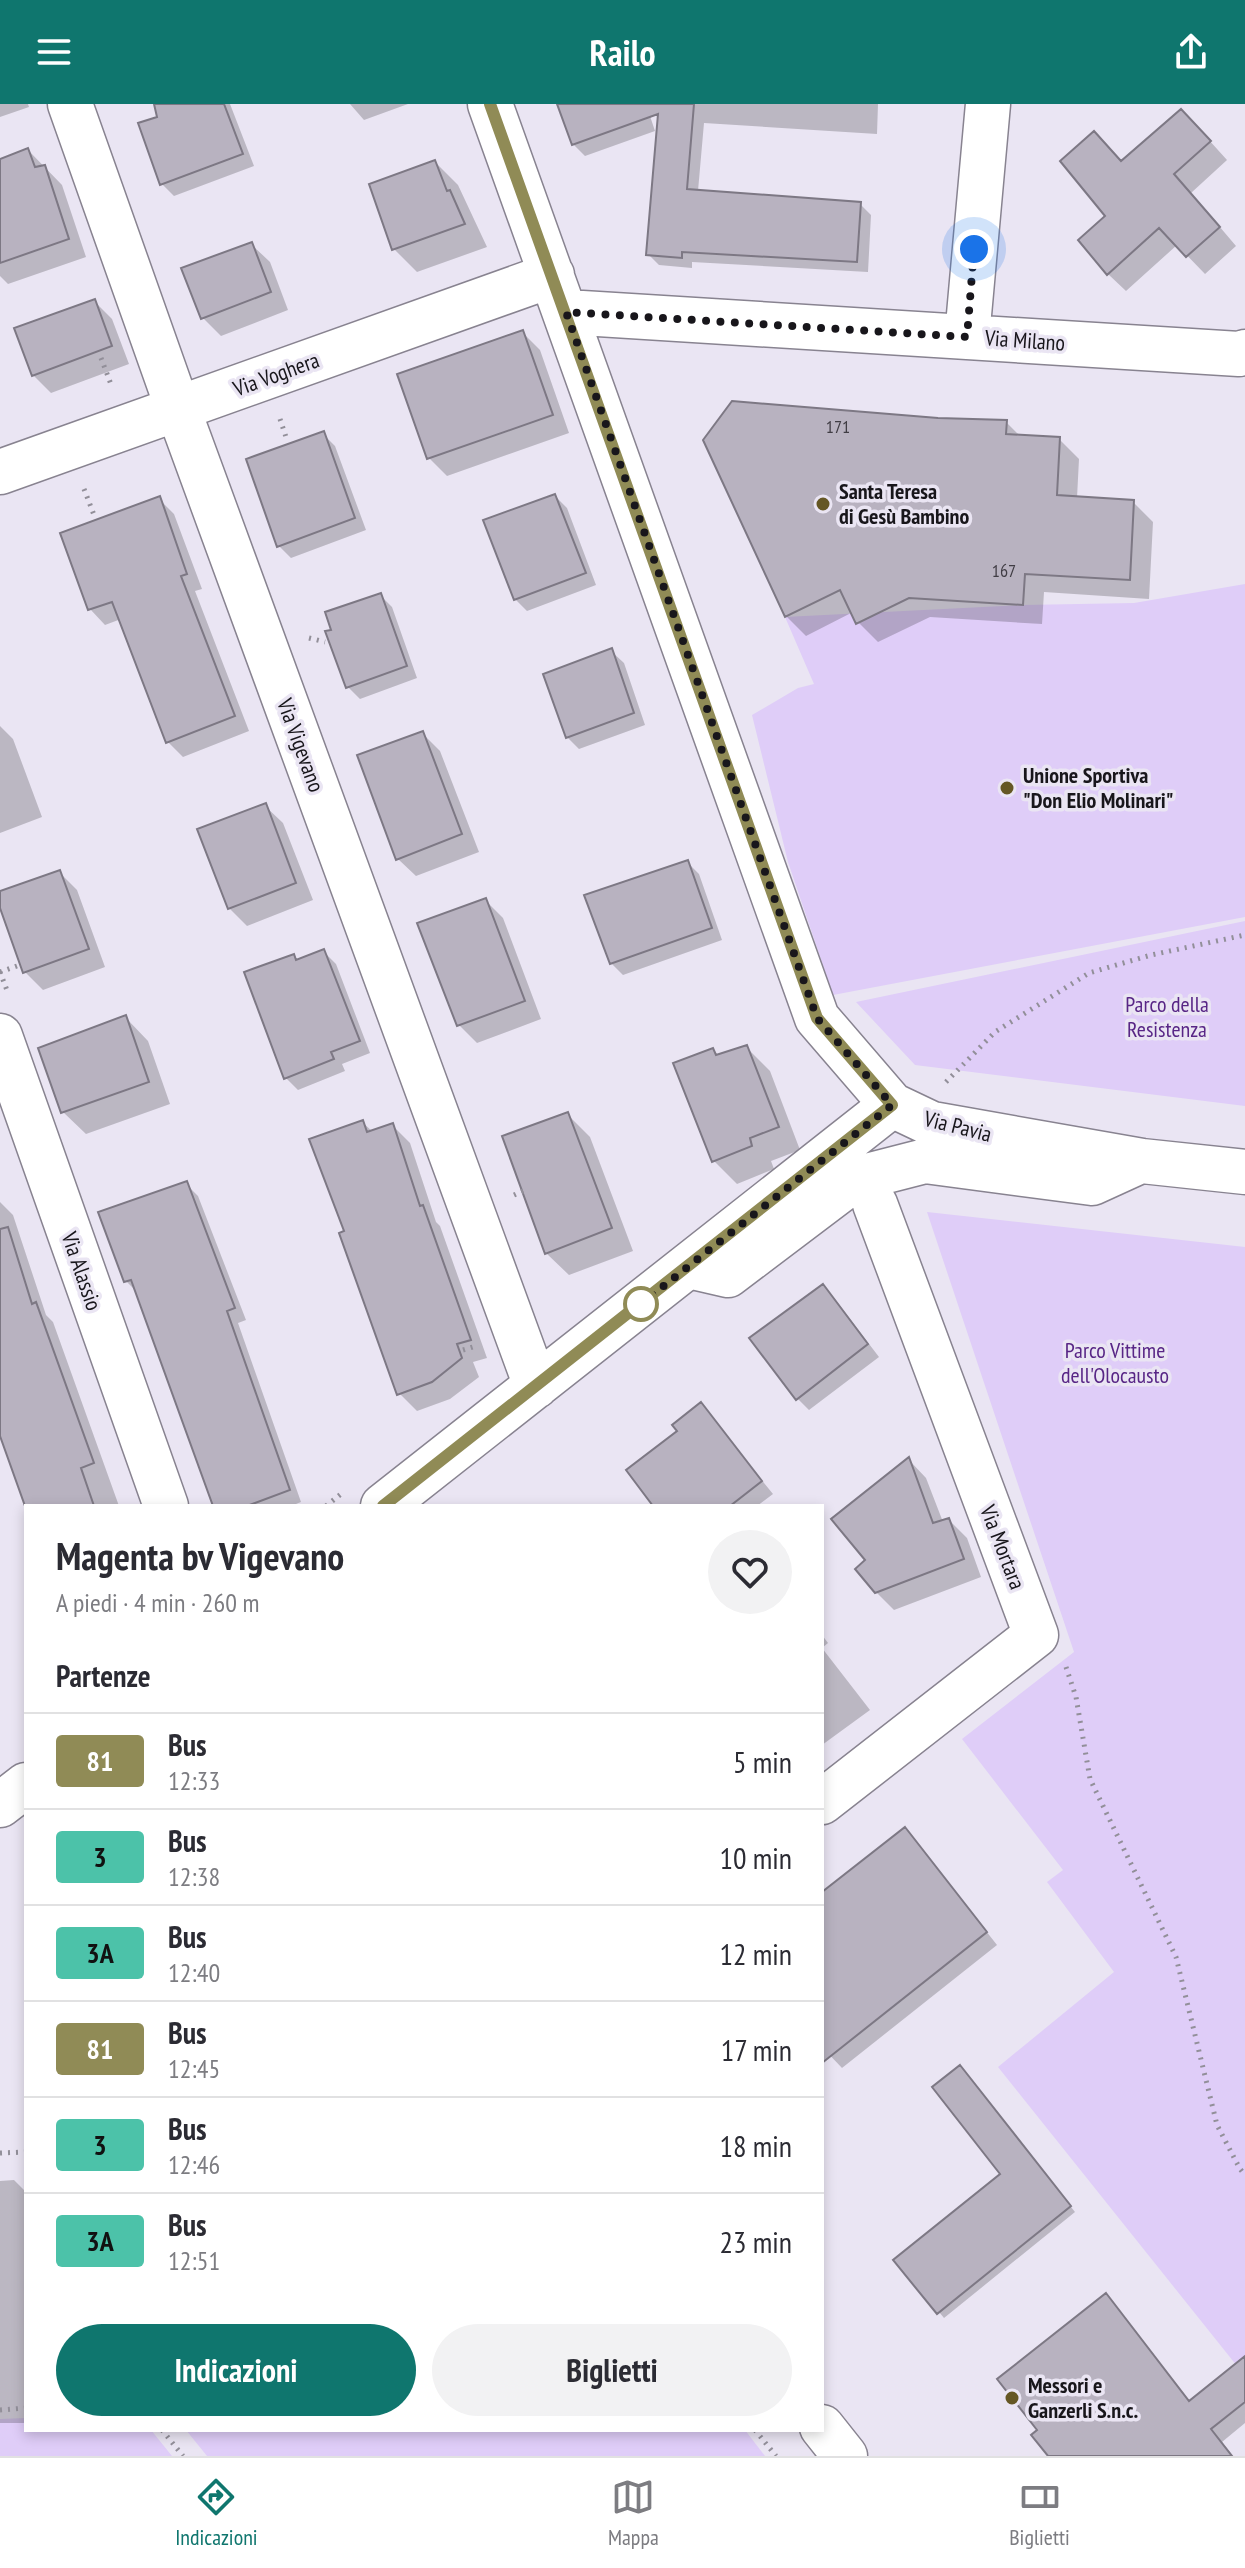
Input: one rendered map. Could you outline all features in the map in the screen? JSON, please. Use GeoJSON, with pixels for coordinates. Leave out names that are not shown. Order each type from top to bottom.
{"type":"FeatureCollection","features":[{"type":"Feature","properties":{"kind":"street","name":"Via Vigevano"},"geometry":{"type":"LineString","coordinates":[[70,104],[178,409],[536,1386]]}},
{"type":"Feature","properties":{"kind":"street","name":"Via Pavia"},"geometry":{"type":"LineString","coordinates":[[490,104],[817,1018],[892,1105],[932,1124],[1142,1161],[1245,1172]]}},
{"type":"Feature","properties":{"kind":"street"},"geometry":{"type":"LineString","coordinates":[[967,337],[988,104]]}},
{"type":"Feature","properties":{"kind":"street","name":"Via Voghera"},"geometry":{"type":"LineString","coordinates":[[0,472],[178,409],[559,294]]}},
{"type":"Feature","properties":{"kind":"street","name":"Via Milano"},"geometry":{"type":"LineString","coordinates":[[559,294],[967,337],[1245,352]]}},
{"type":"Feature","properties":{"kind":"street","name":"Via Alassio"},"geometry":{"type":"LineString","coordinates":[[0,1036],[165,1504]]}},
{"type":"Feature","properties":{"kind":"street"},"geometry":{"type":"LineString","coordinates":[[386,1504],[892,1105]]}},
{"type":"Feature","properties":{"kind":"street"},"geometry":{"type":"LineString","coordinates":[[689,1266],[728,1275],[855,1179],[925,1161],[1092,1183],[1142,1161]]}},
{"type":"Feature","properties":{"kind":"street","name":"Via Mortara"},"geometry":{"type":"LineString","coordinates":[[824,1800],[1036,1635],[875,1204]]}},
{"type":"Feature","properties":{"kind":"street"},"geometry":{"type":"LineString","coordinates":[[0,1805],[24,1787]]}},
{"type":"Feature","properties":{"kind":"street"},"geometry":{"type":"LineString","coordinates":[[824,2430],[845,2456]]}},
{"type":"Feature","properties":{"kind":"path"},"geometry":{"type":"LineString","coordinates":[[101,358],[112,388]]}},
{"type":"Feature","properties":{"kind":"path"},"geometry":{"type":"LineString","coordinates":[[80,479],[94,515]]}},
{"type":"Feature","properties":{"kind":"path"},"geometry":{"type":"LineString","coordinates":[[1089,973],[1151,955],[1245,935]]}},
{"type":"Feature","properties":{"kind":"path"},"geometry":{"type":"LineString","coordinates":[[0,972],[17,966]]}},
{"type":"Feature","properties":{"kind":"path"},"geometry":{"type":"LineString","coordinates":[[0,2146],[2,2153],[24,2152]]}},
{"type":"Feature","properties":{"kind":"path"},"geometry":{"type":"LineString","coordinates":[[0,2410],[24,2408]]}},
{"type":"Feature","properties":{"kind":"path"},"geometry":{"type":"LineString","coordinates":[[163,2432],[179,2454]]}},
{"type":"Feature","properties":{"kind":"path"},"geometry":{"type":"LineString","coordinates":[[757,2432],[776,2456]]}},
{"type":"Feature","properties":{"kind":"green space","name":"Unione Sportiva \"Don Elio Molinari\""},"geometry":{"type":"Polygon","coordinates":[[[1245,584],[1245,917],[833,995],[788,862],[752,715],[798,688],[814,684],[785,617],[1023,605],[1134,603],[1245,584]]]}},
{"type":"Feature","properties":{"kind":"green space","name":"Parco della Resistenza"},"geometry":{"type":"Polygon","coordinates":[[[1245,921],[1245,1106],[915,1065],[856,1002],[1245,921]]]}},
{"type":"Feature","properties":{"kind":"green space","name":"Parco Vittime dell'Olocausto"},"geometry":{"type":"Polygon","coordinates":[[[927,1212],[1245,1247],[1245,2376],[998,2067],[1114,1972],[1047,1882],[1063,1870],[962,1739],[1074,1652],[927,1212]]]}},
{"type":"Feature","properties":{"kind":"green space"},"geometry":{"type":"Polygon","coordinates":[[[24,2418],[24,2432],[153,2432],[172,2456],[0,2456],[0,2419],[24,2418]]]}},
{"type":"Feature","properties":{"kind":"green space"},"geometry":{"type":"Polygon","coordinates":[[[188,2432],[747,2432],[765,2456],[207,2456],[188,2432]]]}},
{"type":"Feature","properties":{"kind":"building"},"geometry":{"type":"Polygon","coordinates":[[[154,104],[224,104],[243,154],[160,185],[138,123],[157,117],[154,104]]]}},
{"type":"Feature","properties":{"kind":"building"},"geometry":{"type":"Polygon","coordinates":[[[557,104],[694,104],[687,189],[861,202],[857,262],[682,252],[682,258],[646,255],[658,114],[572,145],[557,104]]]}},
{"type":"Feature","properties":{"kind":"building"},"geometry":{"type":"Polygon","coordinates":[[[1181,109],[1211,141],[1174,174],[1220,227],[1186,257],[1159,228],[1107,275],[1078,240],[1105,216],[1060,161],[1094,131],[1121,161],[1181,109]]]}},
{"type":"Feature","properties":{"kind":"building"},"geometry":{"type":"Polygon","coordinates":[[[28,148],[35,167],[45,165],[69,239],[0,263],[0,159],[28,148]]]}},
{"type":"Feature","properties":{"kind":"building"},"geometry":{"type":"Polygon","coordinates":[[[435,160],[465,224],[392,250],[369,184],[435,160]]]}},
{"type":"Feature","properties":{"kind":"building"},"geometry":{"type":"Polygon","coordinates":[[[252,242],[271,292],[201,319],[181,268],[252,242]]]}},
{"type":"Feature","properties":{"kind":"building"},"geometry":{"type":"Polygon","coordinates":[[[95,299],[112,346],[32,376],[14,328],[95,299]]]}},
{"type":"Feature","properties":{"kind":"building"},"geometry":{"type":"Polygon","coordinates":[[[523,330],[553,415],[427,459],[397,374],[523,330]]]}},
{"type":"Feature","properties":{"kind":"building"},"geometry":{"type":"Polygon","coordinates":[[[732,401],[938,418],[1007,420],[1006,434],[1060,437],[1057,495],[1134,500],[1130,580],[1025,574],[1023,605],[909,598],[856,624],[840,590],[785,617],[703,440],[732,401]]]}},
{"type":"Feature","properties":{"kind":"building"},"geometry":{"type":"Polygon","coordinates":[[[324,431],[355,518],[277,547],[246,459],[324,431]]]}},
{"type":"Feature","properties":{"kind":"building"},"geometry":{"type":"Polygon","coordinates":[[[555,494],[586,573],[514,600],[483,520],[555,494]]]}},
{"type":"Feature","properties":{"kind":"building"},"geometry":{"type":"Polygon","coordinates":[[[160,496],[187,574],[181,576],[235,716],[166,743],[112,602],[88,610],[60,533],[160,496]]]}},
{"type":"Feature","properties":{"kind":"building"},"geometry":{"type":"Polygon","coordinates":[[[381,593],[407,666],[346,688],[325,631],[331,630],[325,612],[381,593]]]}},
{"type":"Feature","properties":{"kind":"building"},"geometry":{"type":"Polygon","coordinates":[[[612,648],[634,713],[566,738],[543,674],[612,648]]]}},
{"type":"Feature","properties":{"kind":"building"},"geometry":{"type":"Polygon","coordinates":[[[423,731],[462,834],[396,860],[357,755],[423,731]]]}},
{"type":"Feature","properties":{"kind":"building"},"geometry":{"type":"Polygon","coordinates":[[[266,803],[296,883],[228,909],[197,829],[266,803]]]}},
{"type":"Feature","properties":{"kind":"building"},"geometry":{"type":"Polygon","coordinates":[[[688,860],[712,928],[610,964],[584,895],[688,860]]]}},
{"type":"Feature","properties":{"kind":"building"},"geometry":{"type":"Polygon","coordinates":[[[60,870],[89,949],[23,973],[0,908],[0,891],[60,870]]]}},
{"type":"Feature","properties":{"kind":"building"},"geometry":{"type":"Polygon","coordinates":[[[486,898],[525,1001],[457,1026],[417,923],[486,898]]]}},
{"type":"Feature","properties":{"kind":"building"},"geometry":{"type":"Polygon","coordinates":[[[324,949],[360,1041],[331,1052],[334,1059],[284,1079],[244,972],[294,954],[296,960],[324,949]]]}},
{"type":"Feature","properties":{"kind":"building"},"geometry":{"type":"Polygon","coordinates":[[[126,1015],[149,1082],[61,1113],[38,1048],[126,1015]]]}},
{"type":"Feature","properties":{"kind":"building"},"geometry":{"type":"Polygon","coordinates":[[[747,1045],[779,1127],[750,1138],[752,1146],[712,1162],[673,1063],[713,1048],[716,1055],[747,1045]]]}},
{"type":"Feature","properties":{"kind":"building"},"geometry":{"type":"Polygon","coordinates":[[[568,1112],[612,1228],[545,1254],[502,1136],[568,1112]]]}},
{"type":"Feature","properties":{"kind":"building"},"geometry":{"type":"Polygon","coordinates":[[[363,1120],[367,1132],[393,1123],[420,1206],[423,1205],[471,1340],[457,1344],[462,1358],[432,1382],[397,1395],[339,1233],[344,1231],[309,1139],[363,1120]]]}},
{"type":"Feature","properties":{"kind":"building"},"geometry":{"type":"Polygon","coordinates":[[[187,1181],[235,1308],[227,1311],[290,1490],[252,1504],[212,1504],[131,1280],[124,1282],[98,1212],[187,1181]]]}},
{"type":"Feature","properties":{"kind":"building"},"geometry":{"type":"Polygon","coordinates":[[[8,1227],[32,1304],[36,1302],[94,1463],[81,1468],[93,1504],[24,1504],[0,1436],[0,1229],[8,1227]]]}},
{"type":"Feature","properties":{"kind":"building"},"geometry":{"type":"Polygon","coordinates":[[[823,1284],[868,1344],[796,1400],[749,1338],[823,1284]]]}},
{"type":"Feature","properties":{"kind":"building"},"geometry":{"type":"Polygon","coordinates":[[[701,1402],[762,1481],[733,1504],[652,1504],[626,1470],[677,1431],[672,1425],[701,1402]]]}},
{"type":"Feature","properties":{"kind":"building"},"geometry":{"type":"Polygon","coordinates":[[[909,1457],[933,1523],[949,1518],[964,1559],[875,1593],[855,1569],[865,1560],[831,1519],[909,1457]]]}},
{"type":"Feature","properties":{"kind":"building"},"geometry":{"type":"Polygon","coordinates":[[[905,1827],[987,1932],[824,2061],[824,1890],[905,1827]]]}},
{"type":"Feature","properties":{"kind":"building"},"geometry":{"type":"Polygon","coordinates":[[[960,2065],[1071,2206],[937,2314],[893,2260],[1000,2174],[932,2087],[960,2065]]]}},
{"type":"Feature","properties":{"kind":"building"},"geometry":{"type":"Polygon","coordinates":[[[1106,2293],[1189,2401],[1245,2356],[1245,2402],[1211,2429],[1232,2456],[1048,2456],[1031,2435],[1037,2430],[997,2379],[1106,2293]]]}},
{"type":"Feature","properties":{"kind":"bus line","name":"81"},"geometry":{"type":"LineString","coordinates":[[386,1504],[892,1105],[817,1018],[490,104]]}},
{"type":"Feature","properties":{"kind":"place","name":"Santa Teresa di Gesù Bambino"},"geometry":{"type":"Point","coordinates":[823,504]}},
{"type":"Feature","properties":{"kind":"place","name":"Unione Sportiva \"Don Elio Molinari\""},"geometry":{"type":"Point","coordinates":[1007,788]}},
{"type":"Feature","properties":{"kind":"place","name":"Messori e Ganzerli S.n.c."},"geometry":{"type":"Point","coordinates":[1012,2398]}},
{"type":"Feature","properties":{"kind":"route"},"geometry":{"type":"LineString","coordinates":[[641,1304],[892,1105],[817,1018],[566,312],[967,337],[974,249]]}}]}
